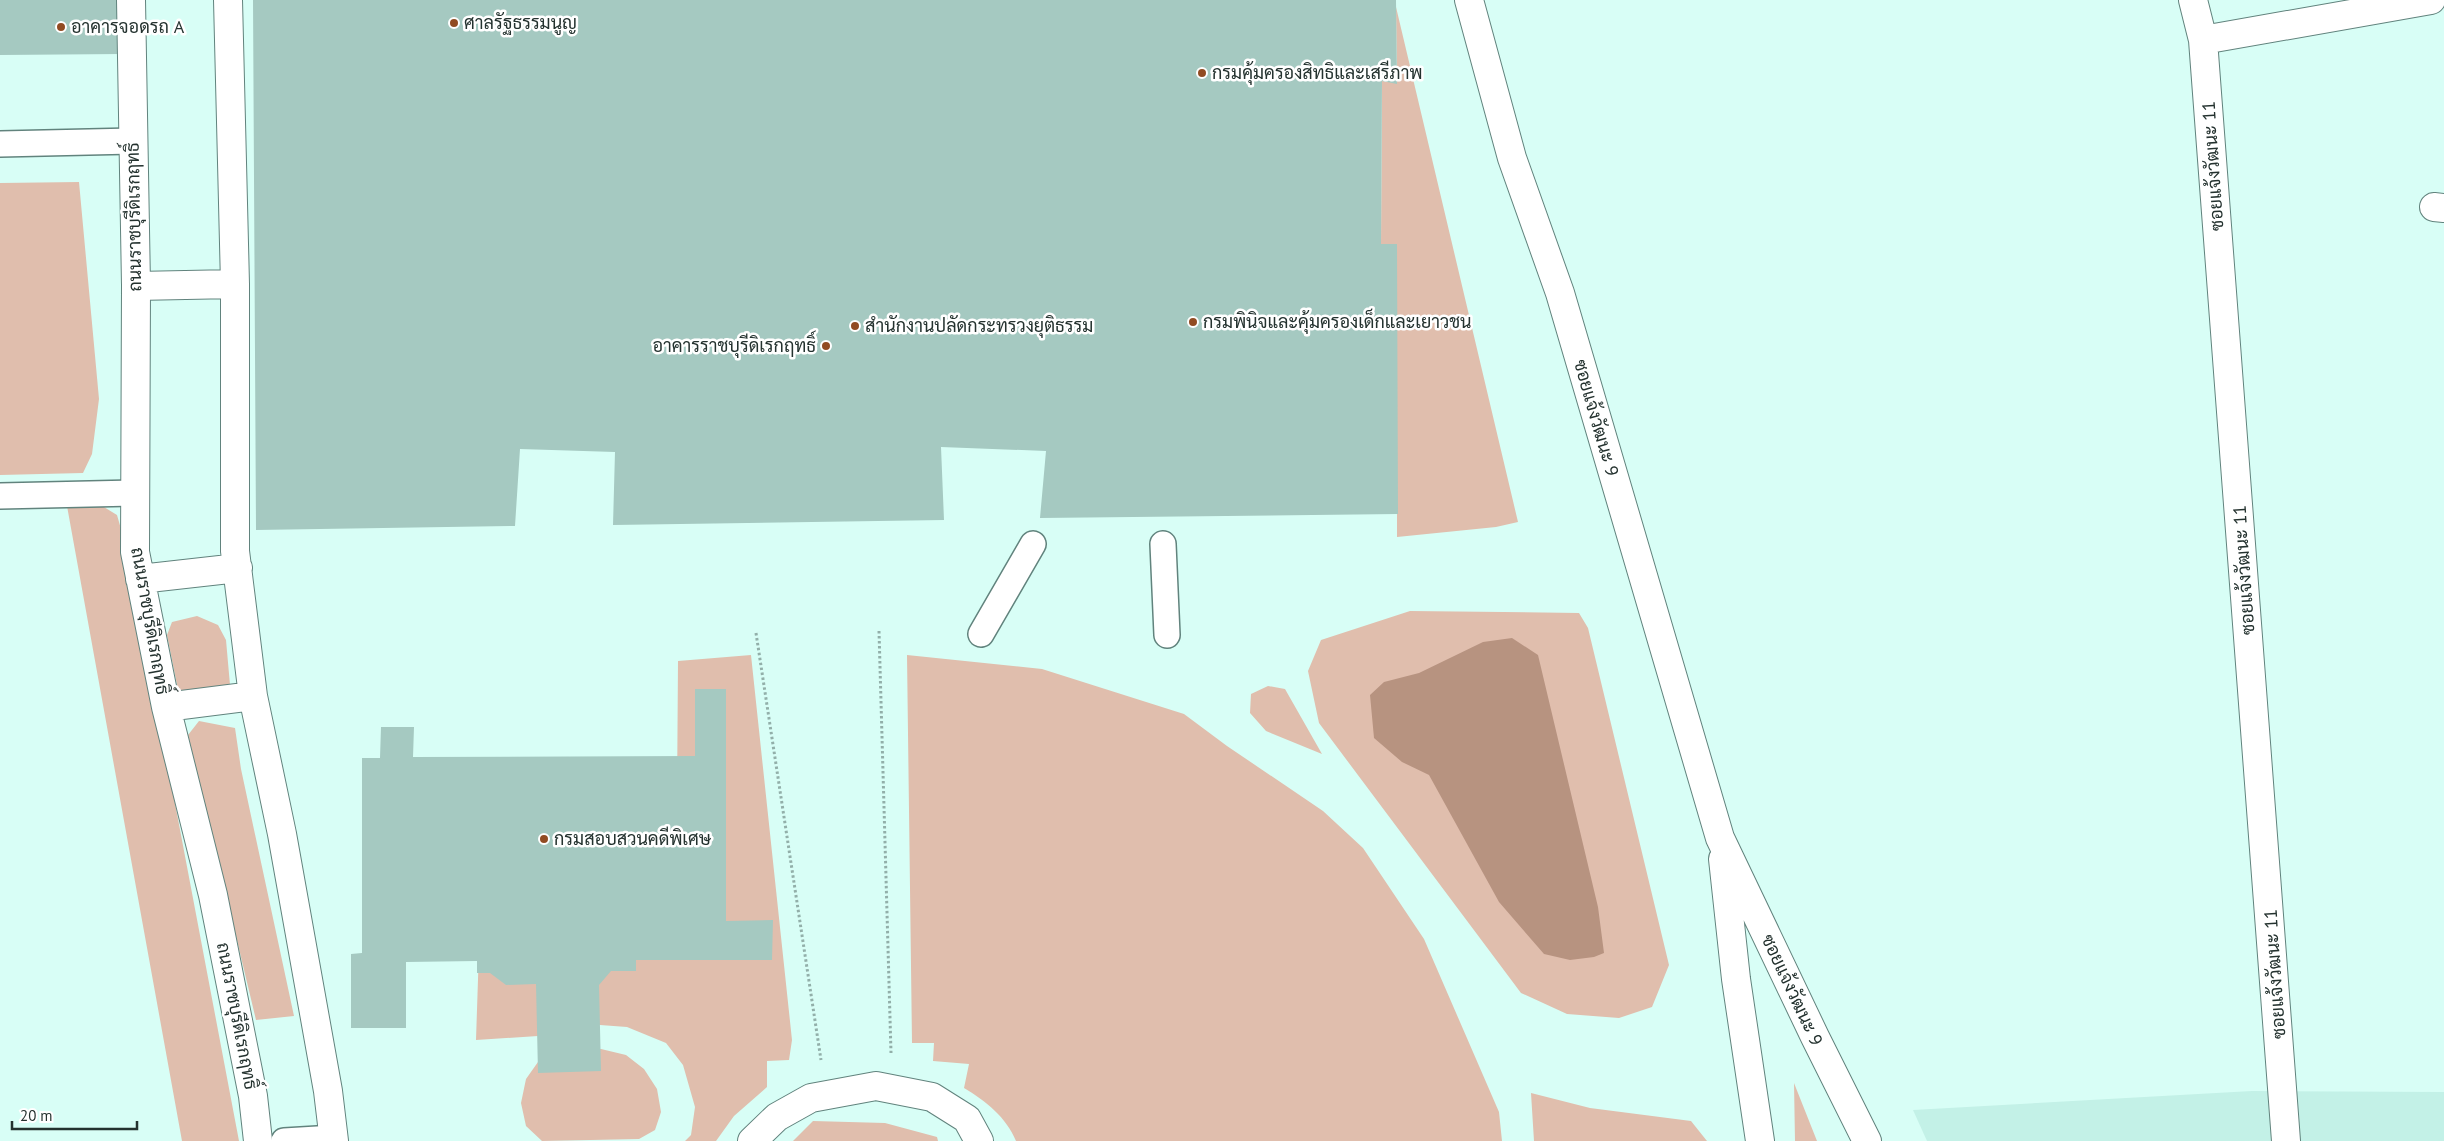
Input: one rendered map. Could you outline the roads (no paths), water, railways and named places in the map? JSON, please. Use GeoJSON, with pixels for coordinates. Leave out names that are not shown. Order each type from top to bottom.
{"type":"FeatureCollection","features":[{"type":"Feature","properties":{"kind":"street","name":"ถนนราชบุรีดิเรกฤทธิ์"},"geometry":{"type":"LineString","coordinates":[[131,0],[136,286],[135,552],[166,707],[213,895],[253,1096],[258,1141]]}},
{"type":"Feature","properties":{"kind":"street"},"geometry":{"type":"LineString","coordinates":[[228,0],[235,284],[235,551],[253,696],[282,834],[334,1140]]}},
{"type":"Feature","properties":{"kind":"street","name":"ซอยแจ้งวัฒนะ 9"},"geometry":{"type":"LineString","coordinates":[[1469,0],[1512,158],[1560,293],[1720,838],[1814,1037],[1867,1141]]}},
{"type":"Feature","properties":{"kind":"street","name":"ซอยแจ้งวัฒนะ 11"},"geometry":{"type":"LineString","coordinates":[[2192,0],[2203,40],[2286,1141]]}},
{"type":"Feature","properties":{"kind":"street"},"geometry":{"type":"LineString","coordinates":[[2203,40],[2362,6],[2431,0]]}},
{"type":"Feature","properties":{"kind":"street"},"geometry":{"type":"LineString","coordinates":[[136,286],[235,284]]}},
{"type":"Feature","properties":{"kind":"street"},"geometry":{"type":"LineString","coordinates":[[140,578],[238,568]]}},
{"type":"Feature","properties":{"kind":"street"},"geometry":{"type":"LineString","coordinates":[[166,707],[253,696]]}},
{"type":"Feature","properties":{"kind":"street","name":"ซอยแจ้งวัฒนะ 9"},"geometry":{"type":"LineString","coordinates":[[1720,838],[1736,979],[1760,1141]]}},
{"type":"Feature","properties":{"kind":"street"},"geometry":{"type":"LineString","coordinates":[[752,1141],[777,1117],[811,1098],[876,1086],[932,1097],[967,1119],[979,1141]]}},
{"type":"Feature","properties":{"kind":"lane"},"geometry":{"type":"LineString","coordinates":[[0,144],[132,141]]}},
{"type":"Feature","properties":{"kind":"lane"},"geometry":{"type":"LineString","coordinates":[[0,496],[134,493]]}},
{"type":"Feature","properties":{"kind":"lane"},"geometry":{"type":"LineString","coordinates":[[981,634],[1033,544]]}},
{"type":"Feature","properties":{"kind":"lane"},"geometry":{"type":"LineString","coordinates":[[1163,544],[1167,634]]}},
{"type":"Feature","properties":{"kind":"lane"},"geometry":{"type":"LineString","coordinates":[[284,1141],[334,1140]]}},
{"type":"Feature","properties":{"kind":"place","name":"ศาลรัฐธรรมนูญ"},"geometry":{"type":"Point","coordinates":[454,23]}},
{"type":"Feature","properties":{"kind":"place","name":"อาคารจอดรถ A"},"geometry":{"type":"Point","coordinates":[61,27]}},
{"type":"Feature","properties":{"kind":"place","name":"กรมคุ้มครองสิทธิและเสรีภาพ"},"geometry":{"type":"Point","coordinates":[1202,73]}},
{"type":"Feature","properties":{"kind":"place","name":"กรมพินิจและคุ้มครองเด็กและเยาวชน"},"geometry":{"type":"Point","coordinates":[1193,322]}},
{"type":"Feature","properties":{"kind":"place","name":"สำนักงานปลัดกระทรวงยุติธรรม"},"geometry":{"type":"Point","coordinates":[855,326]}},
{"type":"Feature","properties":{"kind":"place","name":"อาคารราชบุรีดิเรกฤทธิ์"},"geometry":{"type":"Point","coordinates":[826,346]}},
{"type":"Feature","properties":{"kind":"place","name":"กรมสอบสวนคดีพิเศษ"},"geometry":{"type":"Point","coordinates":[544,839]}}]}
